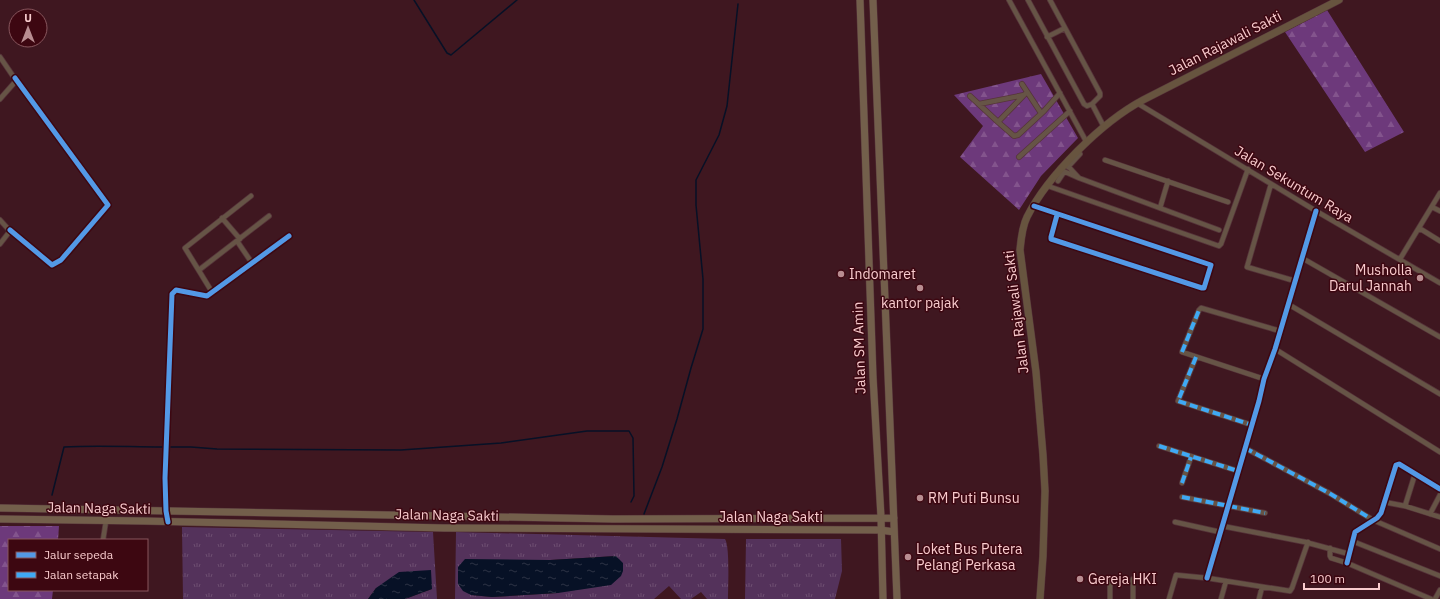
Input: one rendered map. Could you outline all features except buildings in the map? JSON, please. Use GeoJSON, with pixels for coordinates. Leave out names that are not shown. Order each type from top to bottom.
{"type":"FeatureCollection","features":[{"type":"Feature","properties":{"kind":"main road","name":"Jalan SM Amin"},"geometry":{"type":"LineString","coordinates":[[860,0],[869,269],[884,599]]}},
{"type":"Feature","properties":{"kind":"main road","name":"Jalan SM Amin"},"geometry":{"type":"LineString","coordinates":[[873,0],[897,599]]}},
{"type":"Feature","properties":{"kind":"main road","name":"Jalan Rajawali Sakti"},"geometry":{"type":"LineString","coordinates":[[1040,599],[1045,492],[1036,372],[1020,250],[1025,224],[1034,206],[1048,186],[1104,126],[1137,103],[1339,0]]}},
{"type":"Feature","properties":{"kind":"main road"},"geometry":{"type":"LineString","coordinates":[[877,455],[891,453]]}},
{"type":"Feature","properties":{"kind":"main road","name":"Jalan Naga Sakti"},"geometry":{"type":"LineString","coordinates":[[0,508],[613,519],[894,518]]}},
{"type":"Feature","properties":{"kind":"main road","name":"Jalan Naga Sakti"},"geometry":{"type":"LineString","coordinates":[[0,519],[444,528],[880,530],[894,532]]}},
{"type":"Feature","properties":{"kind":"street"},"geometry":{"type":"LineString","coordinates":[[1009,0],[1087,143]]}},
{"type":"Feature","properties":{"kind":"street"},"geometry":{"type":"LineString","coordinates":[[1028,0],[1084,104],[1087,106],[1092,104],[1100,96],[1100,93],[1050,0]]}},
{"type":"Feature","properties":{"kind":"street"},"geometry":{"type":"LineString","coordinates":[[1047,37],[1065,28]]}},
{"type":"Feature","properties":{"kind":"street"},"geometry":{"type":"LineString","coordinates":[[0,57],[108,205],[61,260],[52,265],[0,220]]}},
{"type":"Feature","properties":{"kind":"street"},"geometry":{"type":"LineString","coordinates":[[0,100],[15,82],[15,78]]}},
{"type":"Feature","properties":{"kind":"street"},"geometry":{"type":"LineString","coordinates":[[1022,84],[1026,94],[1041,114]]}},
{"type":"Feature","properties":{"kind":"street"},"geometry":{"type":"LineString","coordinates":[[970,96],[1013,136],[1016,136],[1041,114],[1060,93]]}},
{"type":"Feature","properties":{"kind":"street"},"geometry":{"type":"LineString","coordinates":[[979,104],[1026,94]]}},
{"type":"Feature","properties":{"kind":"street"},"geometry":{"type":"LineString","coordinates":[[998,122],[1026,94]]}},
{"type":"Feature","properties":{"kind":"street","name":"Jalan Sekuntum Raya"},"geometry":{"type":"LineString","coordinates":[[1137,103],[1316,211],[1440,283]]}},
{"type":"Feature","properties":{"kind":"street"},"geometry":{"type":"LineString","coordinates":[[1092,104],[1104,126]]}},
{"type":"Feature","properties":{"kind":"street"},"geometry":{"type":"LineString","coordinates":[[1019,157],[1070,111]]}},
{"type":"Feature","properties":{"kind":"street"},"geometry":{"type":"LineString","coordinates":[[1079,178],[1067,165],[1080,154]]}},
{"type":"Feature","properties":{"kind":"street"},"geometry":{"type":"LineString","coordinates":[[1105,160],[1228,202]]}},
{"type":"Feature","properties":{"kind":"street"},"geometry":{"type":"LineString","coordinates":[[1048,186],[1216,245],[1221,244],[1248,169]]}},
{"type":"Feature","properties":{"kind":"street"},"geometry":{"type":"LineString","coordinates":[[1058,181],[1062,171],[1218,230]]}},
{"type":"Feature","properties":{"kind":"street"},"geometry":{"type":"LineString","coordinates":[[1160,208],[1168,181]]}},
{"type":"Feature","properties":{"kind":"street"},"geometry":{"type":"LineString","coordinates":[[1271,184],[1247,267],[1295,282]]}},
{"type":"Feature","properties":{"kind":"street"},"geometry":{"type":"LineString","coordinates":[[1400,259],[1440,193]]}},
{"type":"Feature","properties":{"kind":"street"},"geometry":{"type":"LineString","coordinates":[[212,292],[185,248],[251,196]]}},
{"type":"Feature","properties":{"kind":"street"},"geometry":{"type":"LineString","coordinates":[[1034,206],[1211,265],[1204,288],[1051,239],[1058,215]]}},
{"type":"Feature","properties":{"kind":"street"},"geometry":{"type":"LineString","coordinates":[[1432,206],[1440,211]]}},
{"type":"Feature","properties":{"kind":"street"},"geometry":{"type":"LineString","coordinates":[[1207,578],[1264,379],[1275,349],[1316,211]]}},
{"type":"Feature","properties":{"kind":"street"},"geometry":{"type":"LineString","coordinates":[[199,270],[269,216]]}},
{"type":"Feature","properties":{"kind":"street"},"geometry":{"type":"LineString","coordinates":[[222,218],[239,240],[252,263]]}},
{"type":"Feature","properties":{"kind":"street"},"geometry":{"type":"LineString","coordinates":[[1419,228],[1440,241]]}},
{"type":"Feature","properties":{"kind":"street"},"geometry":{"type":"LineString","coordinates":[[0,244],[10,230]]}},
{"type":"Feature","properties":{"kind":"street"},"geometry":{"type":"LineString","coordinates":[[168,522],[166,511],[165,478],[172,294],[176,290],[207,296],[289,236]]}},
{"type":"Feature","properties":{"kind":"street"},"geometry":{"type":"LineString","coordinates":[[1302,258],[1440,337]]}},
{"type":"Feature","properties":{"kind":"street"},"geometry":{"type":"LineString","coordinates":[[1288,304],[1440,394]]}},
{"type":"Feature","properties":{"kind":"street"},"geometry":{"type":"LineString","coordinates":[[1264,379],[1182,352],[1199,310],[1202,308],[1280,331]]}},
{"type":"Feature","properties":{"kind":"street"},"geometry":{"type":"LineString","coordinates":[[1275,349],[1440,452]]}},
{"type":"Feature","properties":{"kind":"street"},"geometry":{"type":"LineString","coordinates":[[1196,357],[1178,401],[1252,425]]}},
{"type":"Feature","properties":{"kind":"street"},"geometry":{"type":"LineString","coordinates":[[1159,446],[1238,471]]}},
{"type":"Feature","properties":{"kind":"street"},"geometry":{"type":"LineString","coordinates":[[1245,448],[1329,493],[1373,520],[1440,548]]}},
{"type":"Feature","properties":{"kind":"street"},"geometry":{"type":"LineString","coordinates":[[1182,483],[1191,457]]}},
{"type":"Feature","properties":{"kind":"street"},"geometry":{"type":"LineString","coordinates":[[1347,563],[1355,532],[1381,513],[1396,465],[1399,464],[1440,489]]}},
{"type":"Feature","properties":{"kind":"street"},"geometry":{"type":"LineString","coordinates":[[1405,506],[1415,474]]}},
{"type":"Feature","properties":{"kind":"street"},"geometry":{"type":"LineString","coordinates":[[1430,514],[1440,495]]}},
{"type":"Feature","properties":{"kind":"street"},"geometry":{"type":"LineString","coordinates":[[1182,497],[1266,513]]}},
{"type":"Feature","properties":{"kind":"street"},"geometry":{"type":"LineString","coordinates":[[1384,502],[1405,506],[1440,517]]}},
{"type":"Feature","properties":{"kind":"street"},"geometry":{"type":"LineString","coordinates":[[103,539],[106,521]]}},
{"type":"Feature","properties":{"kind":"street"},"geometry":{"type":"LineString","coordinates":[[1175,522],[1220,532]]}},
{"type":"Feature","properties":{"kind":"street"},"geometry":{"type":"LineString","coordinates":[[1222,526],[1308,542],[1349,554]]}},
{"type":"Feature","properties":{"kind":"street"},"geometry":{"type":"LineString","coordinates":[[1352,541],[1440,576]]}},
{"type":"Feature","properties":{"kind":"street"},"geometry":{"type":"LineString","coordinates":[[1169,599],[1176,575],[1207,578],[1288,591],[1291,590],[1308,542]]}},
{"type":"Feature","properties":{"kind":"street"},"geometry":{"type":"LineString","coordinates":[[1330,548],[1331,558],[1347,563],[1430,599]]}},
{"type":"Feature","properties":{"kind":"street"},"geometry":{"type":"LineString","coordinates":[[1133,579],[1133,599]]}},
{"type":"Feature","properties":{"kind":"street"},"geometry":{"type":"LineString","coordinates":[[1110,580],[1110,599]]}},
{"type":"Feature","properties":{"kind":"street"},"geometry":{"type":"LineString","coordinates":[[1221,599],[1226,581]]}},
{"type":"Feature","properties":{"kind":"street"},"geometry":{"type":"LineString","coordinates":[[1259,599],[1262,587]]}},
{"type":"Feature","properties":{"kind":"street"},"geometry":{"type":"LineString","coordinates":[[1435,599],[1440,590]]}},
{"type":"Feature","properties":{"kind":"green space"},"geometry":{"type":"Polygon","coordinates":[[[1327,10],[1404,132],[1365,152],[1285,32],[1327,10]]]}},
{"type":"Feature","properties":{"kind":"green space"},"geometry":{"type":"Polygon","coordinates":[[[1041,74],[1078,138],[1041,176],[1019,210],[960,157],[983,126],[954,95],[1041,74]]]}},
{"type":"Feature","properties":{"kind":"green space"},"geometry":{"type":"Polygon","coordinates":[[[0,526],[59,526],[58,539],[8,539],[8,591],[53,591],[52,599],[0,599],[0,526]]]}},
{"type":"Feature","properties":{"kind":"green space"},"geometry":{"type":"Polygon","coordinates":[[[182,527],[433,532],[437,599],[405,599],[432,589],[376,588],[368,599],[183,599],[182,527]]]}},
{"type":"Feature","properties":{"kind":"green space"},"geometry":{"type":"Polygon","coordinates":[[[456,532],[725,539],[727,543],[728,599],[707,599],[701,592],[691,599],[681,599],[669,586],[654,599],[455,599],[456,532]],[[616,556],[550,560],[471,595],[492,597],[558,593],[616,556]]]}},
{"type":"Feature","properties":{"kind":"green space"},"geometry":{"type":"Polygon","coordinates":[[[746,539],[841,539],[842,571],[835,599],[745,599],[746,539]]]}},
{"type":"Feature","properties":{"kind":"water"},"geometry":{"type":"Polygon","coordinates":[[[616,556],[623,563],[623,571],[621,576],[611,585],[558,593],[492,597],[471,595],[463,591],[458,584],[458,567],[465,559],[550,560],[616,556]]]}},
{"type":"Feature","properties":{"kind":"water"},"geometry":{"type":"Polygon","coordinates":[[[431,570],[432,589],[405,599],[368,599],[376,588],[399,572],[431,570]]]}},
{"type":"Feature","properties":{"kind":"waterway"},"geometry":{"type":"LineString","coordinates":[[414,0],[447,53],[451,55],[517,0]]}},
{"type":"Feature","properties":{"kind":"waterway"},"geometry":{"type":"LineString","coordinates":[[644,514],[662,467],[703,329],[703,279],[696,205],[696,180],[719,135],[727,106],[738,4]]}},
{"type":"Feature","properties":{"kind":"waterway"},"geometry":{"type":"LineString","coordinates":[[171,447],[217,449],[401,450],[501,443],[587,431],[629,431],[633,438],[634,496],[631,502]]}},
{"type":"Feature","properties":{"kind":"waterway"},"geometry":{"type":"LineString","coordinates":[[52,495],[64,447],[162,447]]}},
{"type":"Feature","properties":{"kind":"marked path"},"geometry":{"type":"LineString","coordinates":[[1182,352],[1199,310]]}},
{"type":"Feature","properties":{"kind":"marked path"},"geometry":{"type":"LineString","coordinates":[[1196,357],[1178,401],[1252,425]]}},
{"type":"Feature","properties":{"kind":"marked path"},"geometry":{"type":"LineString","coordinates":[[1159,446],[1238,471]]}},
{"type":"Feature","properties":{"kind":"marked path"},"geometry":{"type":"LineString","coordinates":[[1245,448],[1329,493],[1373,520]]}},
{"type":"Feature","properties":{"kind":"marked path"},"geometry":{"type":"LineString","coordinates":[[1182,483],[1191,457]]}},
{"type":"Feature","properties":{"kind":"marked path"},"geometry":{"type":"LineString","coordinates":[[1182,497],[1265,513]]}},
{"type":"Feature","properties":{"kind":"cycle path"},"geometry":{"type":"LineString","coordinates":[[10,230],[52,265],[61,260],[108,205],[15,78]]}},
{"type":"Feature","properties":{"kind":"cycle path"},"geometry":{"type":"LineString","coordinates":[[1034,206],[1211,265],[1204,288],[1051,239],[1057,215]]}},
{"type":"Feature","properties":{"kind":"cycle path"},"geometry":{"type":"LineString","coordinates":[[1207,578],[1259,401],[1264,379],[1275,349],[1316,211]]}},
{"type":"Feature","properties":{"kind":"cycle path"},"geometry":{"type":"LineString","coordinates":[[168,522],[166,511],[165,478],[172,294],[176,290],[207,296],[289,236]]}},
{"type":"Feature","properties":{"kind":"cycle path"},"geometry":{"type":"LineString","coordinates":[[1347,563],[1355,532],[1377,518],[1381,513],[1396,465],[1399,464],[1440,489]]}},
{"type":"Feature","properties":{"kind":"place","name":"Indomaret"},"geometry":{"type":"Point","coordinates":[841,274]}},
{"type":"Feature","properties":{"kind":"place","name":"Musholla Darul Jannah"},"geometry":{"type":"Point","coordinates":[1420,278]}},
{"type":"Feature","properties":{"kind":"place","name":"kantor pajak"},"geometry":{"type":"Point","coordinates":[920,288]}},
{"type":"Feature","properties":{"kind":"place","name":"RM Puti Bunsu"},"geometry":{"type":"Point","coordinates":[920,498]}},
{"type":"Feature","properties":{"kind":"place","name":"Loket Bus Putera Pelangi Perkasa"},"geometry":{"type":"Point","coordinates":[908,557]}},
{"type":"Feature","properties":{"kind":"place","name":"Gereja HKI"},"geometry":{"type":"Point","coordinates":[1080,579]}}]}
